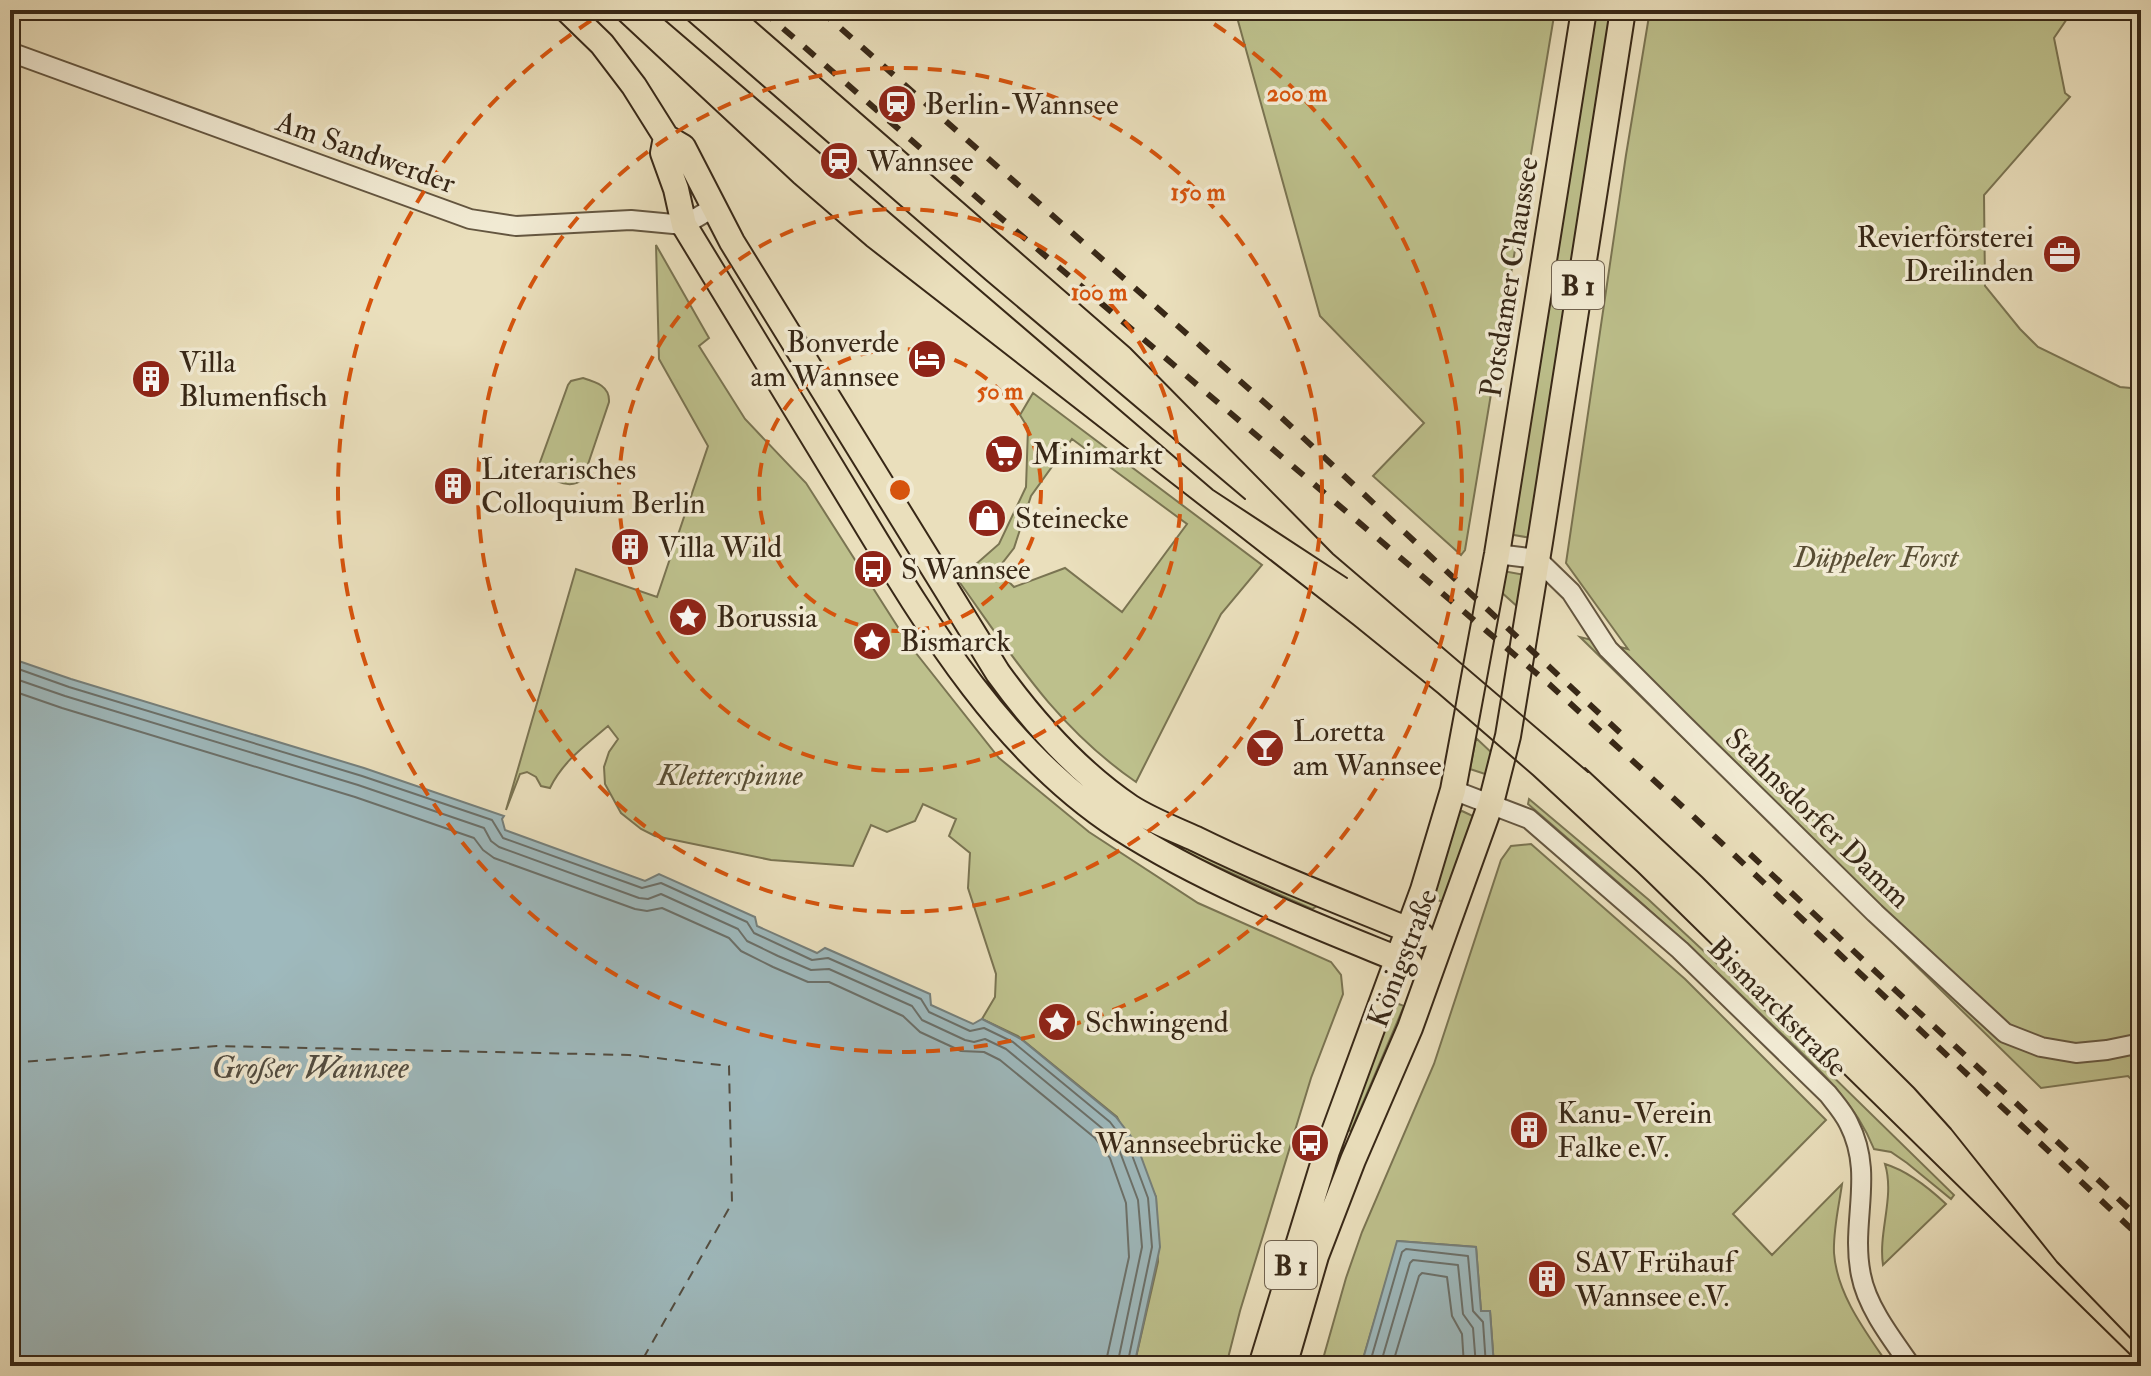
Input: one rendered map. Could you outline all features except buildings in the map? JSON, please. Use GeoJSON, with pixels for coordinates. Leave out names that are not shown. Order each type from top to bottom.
{"type":"FeatureCollection","features":[{"type":"Feature","properties":{"kind":"main road"},"geometry":{"type":"LineString","coordinates":[[567,10],[602,44],[634,86],[666,137],[683,147],[713,208],[957,607],[1025,710],[1091,778],[1141,812],[1222,852],[1441,943]]}},
{"type":"Feature","properties":{"kind":"main road","name":"Potsdamer Chaussee"},"geometry":{"type":"LineString","coordinates":[[1497,554],[1584,10]]}},
{"type":"Feature","properties":{"kind":"main road","name":"B 1"},"geometry":{"type":"LineString","coordinates":[[1537,559],[1623,10]]}},
{"type":"Feature","properties":{"kind":"main road"},"geometry":{"type":"LineString","coordinates":[[666,137],[663,153],[684,225],[929,623],[1005,727],[1036,761],[1119,827],[1177,861],[1236,890],[1431,972]]}},
{"type":"Feature","properties":{"kind":"main road","name":"Königstraße"},"geometry":{"type":"LineString","coordinates":[[1261,1366],[1327,1151],[1434,858],[1453,790],[1497,554]]}},
{"type":"Feature","properties":{"kind":"main road","name":"Königstraße"},"geometry":{"type":"LineString","coordinates":[[1284,1366],[1316,1256],[1353,1160],[1391,1076],[1491,803],[1508,736],[1537,559]]}},
{"type":"Feature","properties":{"kind":"main road"},"geometry":{"type":"LineString","coordinates":[[929,623],[957,607]]}},
{"type":"Feature","properties":{"kind":"main road"},"geometry":{"type":"LineString","coordinates":[[1326,928],[1337,900]]}},
{"type":"Feature","properties":{"kind":"street","name":"Am Sandwerder"},"geometry":{"type":"LineString","coordinates":[[10,52],[470,219],[516,226],[631,220],[684,225]]}},
{"type":"Feature","properties":{"kind":"street"},"geometry":{"type":"LineString","coordinates":[[684,225],[713,208]]}},
{"type":"Feature","properties":{"kind":"street"},"geometry":{"type":"LineString","coordinates":[[1497,554],[1537,559]]}},
{"type":"Feature","properties":{"kind":"street","name":"Stahnsdorfer Damm"},"geometry":{"type":"LineString","coordinates":[[1537,559],[1571,592],[1608,649],[1988,1020],[2005,1033],[2041,1047],[2076,1053],[2141,1043]]}},
{"type":"Feature","properties":{"kind":"street","name":"Bismarckstraße"},"geometry":{"type":"LineString","coordinates":[[1453,790],[1529,819],[1680,950],[1828,1094],[1848,1120],[1862,1159],[1858,1253],[1861,1277],[1868,1299],[1911,1366]]}},
{"type":"Feature","properties":{"kind":"green space"},"geometry":{"type":"Polygon","coordinates":[[[1235,10],[1555,10],[1465,550],[1461,555],[1373,476],[1424,423],[1320,316],[1235,10]]]}},
{"type":"Feature","properties":{"kind":"green space"},"geometry":{"type":"Polygon","coordinates":[[[1593,10],[1614,10],[1531,538],[1508,534],[1593,10]]]}},
{"type":"Feature","properties":{"kind":"green space","name":"Düppeler Forst"},"geometry":{"type":"Polygon","coordinates":[[[1650,10],[2073,10],[2054,38],[2065,93],[2070,97],[1984,195],[1985,286],[2038,347],[2120,387],[2141,389],[2141,1089],[2128,1076],[2041,1088],[1580,637],[1628,649],[1566,563],[1650,10]]]}},
{"type":"Feature","properties":{"kind":"green space","name":"Kletterspinne"},"geometry":{"type":"Polygon","coordinates":[[[656,245],[709,338],[699,346],[745,419],[806,483],[908,643],[999,758],[1089,832],[1198,903],[1331,962],[1341,975],[1343,994],[1311,1078],[1226,1366],[1134,1366],[1158,1262],[1156,1197],[1117,1117],[1018,1036],[982,1019],[995,997],[996,974],[968,888],[970,853],[949,836],[956,819],[923,804],[915,821],[887,832],[871,825],[853,866],[771,860],[655,836],[621,813],[605,784],[604,767],[618,739],[608,726],[568,762],[550,788],[541,786],[536,777],[527,772],[520,774],[506,810],[576,569],[657,597],[708,446],[659,359],[656,245]]]}},
{"type":"Feature","properties":{"kind":"green space"},"geometry":{"type":"Polygon","coordinates":[[[583,378],[605,388],[609,402],[583,479],[573,484],[563,483],[542,474],[539,465],[568,385],[583,378]]]}},
{"type":"Feature","properties":{"kind":"green space"},"geometry":{"type":"Polygon","coordinates":[[[1033,393],[1262,565],[1221,614],[1136,782],[1108,761],[1059,714],[1017,663],[958,580],[999,544],[1026,487],[1028,428],[1020,415],[1033,393]],[[1072,439],[1031,496],[1014,548],[997,570],[1014,587],[1065,568],[1122,612],[1187,524],[1072,439]]]}},
{"type":"Feature","properties":{"kind":"green space"},"geometry":{"type":"Polygon","coordinates":[[[1503,571],[1525,575],[1519,608],[1500,591],[1503,571]]]}},
{"type":"Feature","properties":{"kind":"green space"},"geometry":{"type":"Polygon","coordinates":[[[1476,738],[1493,754],[1488,775],[1470,769],[1476,738]]]}},
{"type":"Feature","properties":{"kind":"green space"},"geometry":{"type":"Polygon","coordinates":[[[1058,758],[1317,902],[1317,906],[1312,909],[1166,844],[1116,813],[1053,762],[1058,758]]]}},
{"type":"Feature","properties":{"kind":"green space"},"geometry":{"type":"Polygon","coordinates":[[[1529,799],[1649,900],[1723,969],[1954,1195],[1951,1199],[1891,1152],[1874,1149],[1865,1129],[1841,1094],[1812,1063],[1678,936],[1528,804],[1529,799]]]}},
{"type":"Feature","properties":{"kind":"green space"},"geometry":{"type":"Polygon","coordinates":[[[1462,811],[1475,817],[1447,903],[1431,898],[1457,814],[1462,811]]]}},
{"type":"Feature","properties":{"kind":"green space"},"geometry":{"type":"Polygon","coordinates":[[[1531,844],[1685,979],[1826,1120],[1733,1214],[1772,1255],[1842,1184],[1834,1236],[1836,1269],[1854,1312],[1889,1366],[1494,1366],[1490,1311],[1481,1311],[1476,1247],[1398,1241],[1361,1366],[1321,1366],[1362,1232],[1434,1064],[1501,860],[1511,846],[1531,844]]]}},
{"type":"Feature","properties":{"kind":"green space"},"geometry":{"type":"Polygon","coordinates":[[[1391,1001],[1404,1006],[1351,1131],[1344,1129],[1391,1001]]]}},
{"type":"Feature","properties":{"kind":"green space"},"geometry":{"type":"Polygon","coordinates":[[[1885,1164],[1918,1181],[1946,1204],[1883,1265],[1888,1189],[1885,1164]]]}},
{"type":"Feature","properties":{"kind":"water","name":"Großer Wannsee"},"geometry":{"type":"Polygon","coordinates":[[[10,658],[364,768],[504,816],[505,830],[645,881],[659,874],[755,917],[757,926],[817,953],[825,948],[930,994],[931,1005],[973,1024],[982,1019],[1021,1039],[1116,1117],[1136,1143],[1156,1197],[1160,1247],[1134,1366],[10,1366],[10,658]]]}},
{"type":"Feature","properties":{"kind":"water"},"geometry":{"type":"Polygon","coordinates":[[[1397,1241],[1476,1247],[1481,1311],[1490,1311],[1494,1366],[1361,1366],[1397,1241]]]}},
{"type":"Feature","properties":{"kind":"ferry route"},"geometry":{"type":"LineString","coordinates":[[10,1063],[217,1046],[629,1055],[729,1066],[732,1203],[644,1357],[630,1366]]}},
{"type":"Feature","properties":{"kind":"tram line"},"geometry":{"type":"LineString","coordinates":[[608,10],[794,183],[867,246],[1354,625],[1533,775],[1638,872],[2141,1365]]}},
{"type":"Feature","properties":{"kind":"tram line"},"geometry":{"type":"LineString","coordinates":[[653,10],[1213,490],[1347,578]]}},
{"type":"Feature","properties":{"kind":"tram line"},"geometry":{"type":"LineString","coordinates":[[676,10],[986,280],[1245,499]]}},
{"type":"Feature","properties":{"kind":"tram line"},"geometry":{"type":"LineString","coordinates":[[742,10],[1130,348],[1333,554],[1588,772],[1585,768],[1702,877],[1914,1088],[1951,1129],[2057,1262],[2141,1349]]}},
{"type":"Feature","properties":{"kind":"railway"},"geometry":{"type":"LineString","coordinates":[[762,10],[988,207],[1549,684],[2141,1238]]}},
{"type":"Feature","properties":{"kind":"railway"},"geometry":{"type":"LineString","coordinates":[[820,10],[1282,418],[1630,742]]}},
{"type":"Feature","properties":{"kind":"railway"},"geometry":{"type":"LineString","coordinates":[[1750,854],[2141,1220]]}},
{"type":"Feature","properties":{"kind":"place","name":"Berlin-Wannsee"},"geometry":{"type":"Point","coordinates":[897,104]}},
{"type":"Feature","properties":{"kind":"place","name":"Wannsee"},"geometry":{"type":"Point","coordinates":[839,161]}},
{"type":"Feature","properties":{"kind":"place","name":"Revierförsterei Dreilinden"},"geometry":{"type":"Point","coordinates":[2062,254]}},
{"type":"Feature","properties":{"kind":"place","name":"Bonverde am Wannsee"},"geometry":{"type":"Point","coordinates":[927,359]}},
{"type":"Feature","properties":{"kind":"place","name":"Villa Blumenfisch"},"geometry":{"type":"Point","coordinates":[151,379]}},
{"type":"Feature","properties":{"kind":"place","name":"Minimarkt"},"geometry":{"type":"Point","coordinates":[1004,454]}},
{"type":"Feature","properties":{"kind":"place","name":"Literarisches Colloquium Berlin"},"geometry":{"type":"Point","coordinates":[453,486]}},
{"type":"Feature","properties":{"kind":"place","name":"Steinecke"},"geometry":{"type":"Point","coordinates":[987,518]}},
{"type":"Feature","properties":{"kind":"place","name":"Villa Wild"},"geometry":{"type":"Point","coordinates":[630,547]}},
{"type":"Feature","properties":{"kind":"place","name":"S Wannsee"},"geometry":{"type":"Point","coordinates":[873,569]}},
{"type":"Feature","properties":{"kind":"place","name":"Borussia"},"geometry":{"type":"Point","coordinates":[688,617]}},
{"type":"Feature","properties":{"kind":"place","name":"Bismarck"},"geometry":{"type":"Point","coordinates":[872,641]}},
{"type":"Feature","properties":{"kind":"place","name":"Loretta am Wannsee"},"geometry":{"type":"Point","coordinates":[1265,748]}},
{"type":"Feature","properties":{"kind":"place","name":"Schwingend"},"geometry":{"type":"Point","coordinates":[1057,1022]}},
{"type":"Feature","properties":{"kind":"place","name":"Kanu-Verein Falke e.V."},"geometry":{"type":"Point","coordinates":[1529,1130]}},
{"type":"Feature","properties":{"kind":"place","name":"Wannseebrücke"},"geometry":{"type":"Point","coordinates":[1310,1143]}},
{"type":"Feature","properties":{"kind":"place","name":"SAV Frühauf Wannsee e.V."},"geometry":{"type":"Point","coordinates":[1547,1279]}}]}
